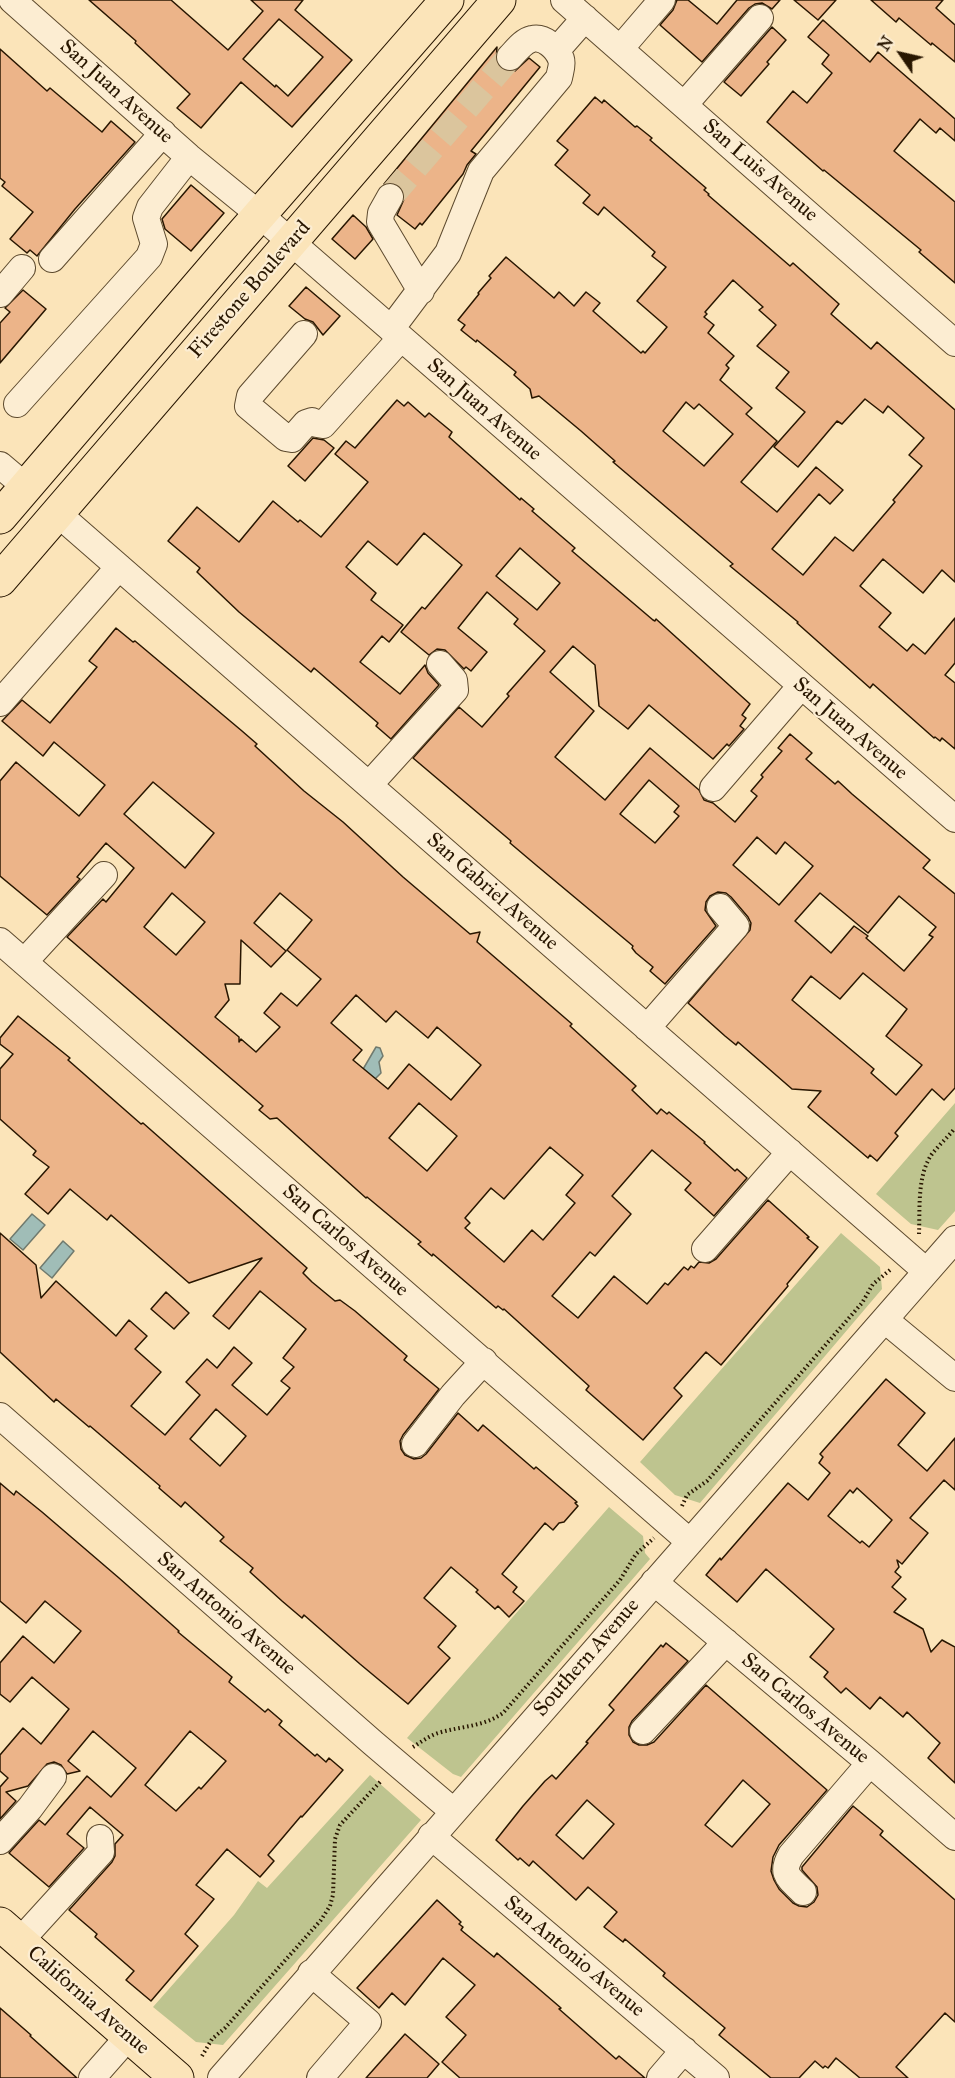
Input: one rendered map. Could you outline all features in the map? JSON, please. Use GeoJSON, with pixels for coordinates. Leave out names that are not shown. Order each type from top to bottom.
{"type":"FeatureCollection","features":[{"type":"Feature","properties":{"kind":"main road","name":"Firestone Boulevard"},"geometry":{"type":"LineString","coordinates":[[0,517],[447,0]]}},
{"type":"Feature","properties":{"kind":"main road","name":"Firestone Boulevard"},"geometry":{"type":"LineString","coordinates":[[0,580],[499,0]]}},
{"type":"Feature","properties":{"kind":"main road","name":"California Avenue"},"geometry":{"type":"LineString","coordinates":[[10,1933],[177,2078]]}},
{"type":"Feature","properties":{"kind":"street","name":"San Juan Avenue"},"geometry":{"type":"LineString","coordinates":[[12,0],[189,157],[260,215],[955,819]]}},
{"type":"Feature","properties":{"kind":"street","name":"San Luis Avenue"},"geometry":{"type":"LineString","coordinates":[[564,0],[955,343]]}},
{"type":"Feature","properties":{"kind":"street"},"geometry":{"type":"LineString","coordinates":[[620,49],[662,0]]}},
{"type":"Feature","properties":{"kind":"street"},"geometry":{"type":"LineString","coordinates":[[555,48],[585,18]]}},
{"type":"Feature","properties":{"kind":"street"},"geometry":{"type":"LineString","coordinates":[[684,105],[760,18]]}},
{"type":"Feature","properties":{"kind":"street"},"geometry":{"type":"LineString","coordinates":[[304,334],[250,396],[248,406],[286,438],[292,439],[306,423],[312,421],[323,425],[396,334],[421,291],[448,253],[481,171],[559,78],[562,61],[555,48],[543,39],[531,39],[510,57]]}},
{"type":"Feature","properties":{"kind":"street"},"geometry":{"type":"LineString","coordinates":[[52,259],[163,133]]}},
{"type":"Feature","properties":{"kind":"street"},"geometry":{"type":"LineString","coordinates":[[18,404],[149,257],[154,244],[146,218],[150,207],[189,157]]}},
{"type":"Feature","properties":{"kind":"street"},"geometry":{"type":"LineString","coordinates":[[390,197],[381,213],[380,222],[421,291]]}},
{"type":"Feature","properties":{"kind":"street"},"geometry":{"type":"LineString","coordinates":[[0,294],[22,268]]}},
{"type":"Feature","properties":{"kind":"street"},"geometry":{"type":"LineString","coordinates":[[0,465],[26,487]]}},
{"type":"Feature","properties":{"kind":"street","name":"San Gabriel Avenue"},"geometry":{"type":"LineString","coordinates":[[57,513],[926,1271]]}},
{"type":"Feature","properties":{"kind":"street"},"geometry":{"type":"LineString","coordinates":[[0,704],[119,567]]}},
{"type":"Feature","properties":{"kind":"street"},"geometry":{"type":"LineString","coordinates":[[369,785],[456,690],[454,680],[440,664]]}},
{"type":"Feature","properties":{"kind":"street"},"geometry":{"type":"LineString","coordinates":[[713,788],[801,686]]}},
{"type":"Feature","properties":{"kind":"street"},"geometry":{"type":"LineString","coordinates":[[24,962],[104,875]]}},
{"type":"Feature","properties":{"kind":"street"},"geometry":{"type":"LineString","coordinates":[[647,1028],[736,926],[720,907]]}},
{"type":"Feature","properties":{"kind":"street","name":"San Carlos Avenue"},"geometry":{"type":"LineString","coordinates":[[0,941],[690,1542]]}},
{"type":"Feature","properties":{"kind":"street"},"geometry":{"type":"LineString","coordinates":[[705,1249],[790,1152]]}},
{"type":"Feature","properties":{"kind":"street","name":"Southern Avenue"},"geometry":{"type":"LineString","coordinates":[[221,2078],[955,1239]]}},
{"type":"Feature","properties":{"kind":"street"},"geometry":{"type":"LineString","coordinates":[[885,1320],[955,1378]]}},
{"type":"Feature","properties":{"kind":"street"},"geometry":{"type":"LineString","coordinates":[[415,1444],[453,1395],[484,1361]]}},
{"type":"Feature","properties":{"kind":"street","name":"San Antonio Avenue"},"geometry":{"type":"LineString","coordinates":[[0,1416],[453,1811]]}},
{"type":"Feature","properties":{"kind":"street","name":"San Carlos Avenue"},"geometry":{"type":"LineString","coordinates":[[654,1582],[955,1837]]}},
{"type":"Feature","properties":{"kind":"street"},"geometry":{"type":"LineString","coordinates":[[643,1731],[726,1642]]}},
{"type":"Feature","properties":{"kind":"street"},"geometry":{"type":"LineString","coordinates":[[803,1892],[786,1876],[785,1866],[791,1855],[870,1763]]}},
{"type":"Feature","properties":{"kind":"street"},"geometry":{"type":"LineString","coordinates":[[0,1841],[30,1808],[53,1777]]}},
{"type":"Feature","properties":{"kind":"street","name":"San Antonio Avenue"},"geometry":{"type":"LineString","coordinates":[[431,1836],[716,2078]]}},
{"type":"Feature","properties":{"kind":"street"},"geometry":{"type":"LineString","coordinates":[[10,1933],[100,1852],[100,1838]]}},
{"type":"Feature","properties":{"kind":"street"},"geometry":{"type":"LineString","coordinates":[[311,1973],[368,2022],[320,2078]]}},
{"type":"Feature","properties":{"kind":"street"},"geometry":{"type":"LineString","coordinates":[[92,2078],[129,2036]]}},
{"type":"Feature","properties":{"kind":"street"},"geometry":{"type":"LineString","coordinates":[[660,2078],[684,2050]]}},
{"type":"Feature","properties":{"kind":"path"},"geometry":{"type":"LineString","coordinates":[[919,1238],[923,1176],[926,1166],[932,1154],[955,1128]]}},
{"type":"Feature","properties":{"kind":"path"},"geometry":{"type":"LineString","coordinates":[[681,1508],[687,1495],[707,1481],[862,1303],[873,1284],[889,1271]]}},
{"type":"Feature","properties":{"kind":"path"},"geometry":{"type":"LineString","coordinates":[[408,1751],[432,1735],[473,1726],[492,1720],[502,1713],[620,1580],[636,1554],[653,1539]]}},
{"type":"Feature","properties":{"kind":"path"},"geometry":{"type":"LineString","coordinates":[[202,2056],[212,2039],[225,2028],[321,1920],[330,1906],[333,1895],[334,1839],[340,1825],[386,1775]]}},
{"type":"Feature","properties":{"kind":"green space"},"geometry":{"type":"Polygon","coordinates":[[[955,1103],[955,1211],[938,1230],[911,1224],[876,1194],[955,1103]]]}},
{"type":"Feature","properties":{"kind":"green space"},"geometry":{"type":"Polygon","coordinates":[[[841,1233],[880,1267],[882,1289],[700,1503],[675,1495],[640,1462],[841,1233]]]}},
{"type":"Feature","properties":{"kind":"green space"},"geometry":{"type":"Polygon","coordinates":[[[609,1507],[643,1536],[645,1553],[650,1559],[461,1777],[453,1774],[407,1738],[609,1507]]]}},
{"type":"Feature","properties":{"kind":"green space"},"geometry":{"type":"Polygon","coordinates":[[[370,1775],[421,1820],[223,2045],[196,2042],[153,2007],[234,1915],[258,1881],[267,1888],[370,1775]]]}},
{"type":"Feature","properties":{"kind":"water"},"geometry":{"type":"Polygon","coordinates":[[[376,1047],[380,1048],[383,1056],[379,1062],[381,1073],[375,1079],[362,1071],[376,1047]]]}},
{"type":"Feature","properties":{"kind":"water"},"geometry":{"type":"Polygon","coordinates":[[[32,1214],[45,1225],[23,1250],[10,1239],[32,1214]]]}},
{"type":"Feature","properties":{"kind":"water"},"geometry":{"type":"Polygon","coordinates":[[[63,1241],[74,1251],[52,1278],[40,1268],[63,1241]]]}},
{"type":"Feature","properties":{"kind":"building"},"geometry":{"type":"Polygon","coordinates":[[[89,0],[171,0],[228,50],[263,11],[251,0],[303,0],[295,10],[352,60],[292,127],[241,82],[201,128],[177,108],[190,94],[135,43],[136,41],[89,0]],[[279,19],[243,59],[288,96],[323,57],[279,19]]]}},
{"type":"Feature","properties":{"kind":"building"},"geometry":{"type":"Polygon","coordinates":[[[677,0],[688,0],[717,24],[737,0],[780,0],[772,9],[762,3],[749,8],[702,62],[660,25],[673,10],[677,0]]]}},
{"type":"Feature","properties":{"kind":"building"},"geometry":{"type":"Polygon","coordinates":[[[794,0],[836,0],[818,20],[794,0]]]}},
{"type":"Feature","properties":{"kind":"building"},"geometry":{"type":"Polygon","coordinates":[[[871,0],[943,0],[936,8],[955,25],[955,62],[899,18],[896,22],[871,0]]]}},
{"type":"Feature","properties":{"kind":"building"},"geometry":{"type":"Polygon","coordinates":[[[823,20],[870,62],[878,52],[955,119],[955,141],[940,128],[936,133],[920,119],[894,151],[955,202],[955,283],[919,252],[921,250],[823,171],[767,122],[793,91],[807,103],[832,73],[822,64],[829,55],[808,37],[823,20]]]}},
{"type":"Feature","properties":{"kind":"building"},"geometry":{"type":"Polygon","coordinates":[[[772,27],[786,40],[741,96],[724,82],[772,27]]]}},
{"type":"Feature","properties":{"kind":"building"},"geometry":{"type":"Polygon","coordinates":[[[497,47],[496,62],[506,71],[515,71],[529,58],[540,67],[471,151],[476,154],[463,174],[422,225],[420,223],[415,229],[397,215],[405,197],[403,189],[390,182],[384,184],[497,47]]]}},
{"type":"Feature","properties":{"kind":"building"},"geometry":{"type":"Polygon","coordinates":[[[0,49],[47,91],[50,88],[102,132],[111,121],[135,142],[75,209],[37,256],[30,250],[27,253],[10,239],[33,212],[2,186],[5,182],[0,178],[0,49]]]}},
{"type":"Feature","properties":{"kind":"building"},"geometry":{"type":"Polygon","coordinates":[[[595,97],[602,103],[604,100],[635,127],[637,126],[652,138],[650,140],[706,188],[704,190],[708,195],[790,266],[793,263],[839,304],[831,314],[871,349],[877,342],[955,410],[955,582],[942,570],[923,593],[883,559],[860,586],[891,613],[879,627],[907,651],[913,644],[925,654],[955,618],[955,663],[945,675],[955,683],[955,749],[942,738],[940,741],[934,738],[873,684],[870,688],[798,622],[730,566],[733,564],[613,462],[615,461],[581,431],[539,396],[532,398],[530,389],[514,375],[516,372],[461,330],[465,325],[458,320],[491,278],[489,276],[506,257],[554,298],[559,292],[574,306],[586,292],[600,303],[593,311],[641,353],[643,351],[645,353],[667,327],[637,301],[666,267],[652,256],[655,252],[604,207],[598,215],[583,203],[590,195],[555,165],[568,150],[557,141],[595,97]],[[733,280],[705,312],[707,314],[704,317],[714,325],[708,333],[734,356],[726,365],[729,368],[720,380],[752,408],[746,414],[777,441],[741,482],[777,512],[816,467],[843,490],[830,504],[819,494],[772,549],[803,575],[835,537],[853,551],[922,466],[909,455],[924,438],[888,406],[883,413],[865,399],[842,424],[837,421],[798,467],[774,447],[805,412],[776,388],[789,372],[757,346],[776,325],[759,310],[763,307],[733,280]],[[686,402],[663,431],[704,466],[733,434],[699,404],[694,409],[686,402]]]}},
{"type":"Feature","properties":{"kind":"building"},"geometry":{"type":"Polygon","coordinates":[[[191,185],[224,213],[191,251],[165,229],[162,219],[191,185]]]}},
{"type":"Feature","properties":{"kind":"building"},"geometry":{"type":"Polygon","coordinates":[[[353,215],[366,227],[373,239],[355,259],[332,239],[353,215]]]}},
{"type":"Feature","properties":{"kind":"building"},"geometry":{"type":"Polygon","coordinates":[[[306,287],[340,316],[323,335],[313,322],[305,319],[289,306],[306,287]]]}},
{"type":"Feature","properties":{"kind":"building"},"geometry":{"type":"Polygon","coordinates":[[[23,290],[46,309],[0,363],[0,323],[10,312],[5,308],[23,290]]]}},
{"type":"Feature","properties":{"kind":"building"},"geometry":{"type":"Polygon","coordinates":[[[397,400],[404,406],[408,402],[425,417],[429,413],[452,432],[449,437],[520,500],[521,498],[534,509],[532,511],[575,548],[572,551],[653,620],[656,619],[750,704],[742,715],[746,718],[740,726],[744,729],[713,759],[649,705],[628,729],[599,706],[595,665],[573,646],[550,672],[594,711],[555,757],[605,800],[650,748],[699,790],[704,800],[713,803],[735,822],[757,796],[751,791],[763,777],[761,775],[782,751],[778,748],[790,734],[812,753],[806,759],[835,784],[838,781],[930,860],[923,868],[955,894],[955,1088],[944,1100],[932,1089],[895,1133],[898,1136],[877,1161],[870,1155],[868,1158],[808,1107],[821,1091],[792,1089],[738,1042],[736,1045],[725,1036],[688,1003],[750,930],[751,923],[748,917],[731,897],[726,893],[718,892],[710,896],[705,910],[716,926],[665,984],[650,971],[653,967],[636,953],[633,946],[413,758],[459,707],[482,727],[509,696],[507,694],[545,651],[514,624],[518,619],[487,592],[458,628],[487,652],[471,671],[466,667],[464,669],[445,650],[437,649],[429,655],[401,632],[422,607],[425,609],[462,565],[424,533],[397,565],[368,541],[346,567],[376,593],[371,600],[403,625],[389,642],[382,636],[360,662],[400,694],[425,665],[428,673],[439,685],[391,739],[376,726],[378,723],[314,668],[311,672],[239,612],[197,572],[200,568],[168,541],[197,507],[239,542],[273,501],[321,537],[368,482],[335,454],[346,441],[355,448],[397,400]],[[520,548],[496,576],[537,610],[560,583],[520,548]],[[649,780],[620,814],[655,843],[679,816],[674,812],[679,806],[649,780]],[[757,837],[733,865],[779,905],[813,866],[785,842],[776,854],[757,837]],[[820,893],[795,921],[831,953],[854,926],[868,936],[866,938],[904,971],[933,937],[929,935],[936,927],[899,896],[868,933],[820,893]],[[863,973],[840,999],[811,976],[792,1000],[874,1069],[871,1073],[896,1095],[922,1065],[886,1036],[907,1009],[863,973]]]}},
{"type":"Feature","properties":{"kind":"building"},"geometry":{"type":"Polygon","coordinates":[[[313,438],[324,440],[334,448],[305,481],[288,466],[313,438]]]}},
{"type":"Feature","properties":{"kind":"building"},"geometry":{"type":"Polygon","coordinates":[[[116,628],[133,642],[135,641],[257,744],[255,746],[304,791],[343,822],[470,934],[480,932],[477,942],[572,1024],[570,1026],[636,1086],[632,1090],[657,1114],[661,1109],[667,1114],[669,1112],[735,1171],[737,1169],[747,1178],[714,1216],[685,1190],[691,1183],[652,1150],[612,1196],[631,1214],[595,1256],[590,1252],[552,1296],[578,1318],[614,1276],[647,1304],[665,1283],[668,1285],[684,1267],[688,1270],[691,1266],[694,1268],[699,1262],[709,1263],[716,1259],[768,1200],[818,1247],[721,1365],[706,1352],[674,1388],[682,1396],[643,1440],[586,1390],[589,1386],[504,1309],[498,1306],[496,1308],[433,1254],[432,1256],[418,1244],[421,1242],[366,1198],[277,1118],[270,1119],[259,1110],[263,1106],[67,937],[103,899],[106,902],[134,868],[106,843],[77,877],[80,879],[47,915],[0,876],[0,781],[16,762],[79,816],[105,785],[54,742],[43,756],[2,721],[22,700],[50,723],[97,667],[89,661],[116,628]],[[153,782],[124,814],[185,868],[214,833],[153,782]],[[172,893],[144,927],[176,955],[205,922],[172,893]],[[280,893],[254,923],[286,951],[271,967],[241,940],[240,984],[225,984],[229,1000],[215,1017],[239,1037],[239,1042],[241,1039],[256,1052],[280,1027],[264,1013],[281,993],[297,1006],[321,979],[287,950],[312,920],[280,893]],[[356,995],[331,1023],[362,1050],[353,1060],[388,1089],[409,1064],[451,1100],[481,1065],[437,1027],[428,1038],[396,1011],[386,1022],[356,995]],[[419,1103],[389,1138],[427,1171],[457,1136],[419,1103]],[[550,1147],[504,1199],[491,1188],[465,1218],[470,1223],[465,1228],[504,1262],[532,1230],[543,1240],[575,1203],[566,1195],[583,1175],[550,1147]]]}},
{"type":"Feature","properties":{"kind":"building"},"geometry":{"type":"Polygon","coordinates":[[[18,1016],[70,1058],[68,1060],[307,1268],[303,1273],[312,1282],[335,1301],[340,1300],[355,1311],[407,1356],[404,1360],[439,1389],[403,1435],[400,1441],[405,1455],[414,1459],[421,1458],[458,1413],[478,1431],[483,1425],[577,1502],[575,1503],[578,1506],[564,1522],[559,1523],[553,1530],[545,1523],[502,1574],[517,1587],[513,1592],[524,1601],[509,1617],[498,1606],[495,1609],[476,1592],[478,1590],[451,1567],[424,1598],[456,1626],[438,1647],[450,1658],[408,1704],[304,1615],[302,1618],[282,1601],[250,1572],[253,1568],[220,1541],[224,1537],[185,1502],[181,1507],[90,1426],[56,1399],[54,1402],[0,1352],[0,1233],[36,1265],[41,1298],[56,1281],[116,1336],[129,1320],[147,1336],[135,1349],[161,1372],[131,1406],[165,1435],[200,1395],[186,1382],[207,1359],[217,1368],[234,1347],[252,1363],[232,1385],[267,1415],[290,1388],[281,1381],[294,1367],[283,1358],[306,1329],[260,1291],[229,1329],[213,1316],[262,1258],[189,1283],[111,1215],[107,1220],[70,1189],[48,1214],[25,1194],[49,1167],[33,1155],[36,1151],[0,1119],[0,1069],[13,1054],[0,1044],[0,1038],[18,1016]],[[216,1409],[190,1439],[220,1466],[246,1436],[216,1409]]]}},
{"type":"Feature","properties":{"kind":"building"},"geometry":{"type":"Polygon","coordinates":[[[166,1292],[189,1313],[174,1329],[151,1309],[166,1292]]]}},
{"type":"Feature","properties":{"kind":"building"},"geometry":{"type":"Polygon","coordinates":[[[886,1379],[925,1413],[898,1445],[927,1471],[955,1438],[955,1490],[944,1480],[910,1518],[928,1533],[902,1564],[897,1560],[899,1567],[895,1572],[901,1577],[892,1587],[906,1599],[894,1612],[923,1629],[931,1652],[942,1640],[955,1647],[955,1783],[928,1758],[940,1743],[907,1712],[903,1717],[880,1697],[870,1709],[846,1688],[841,1693],[824,1677],[828,1672],[810,1657],[834,1629],[766,1569],[737,1602],[706,1575],[788,1483],[808,1500],[830,1473],[819,1463],[823,1457],[820,1454],[886,1379]],[[857,1488],[853,1493],[850,1490],[828,1516],[860,1543],[862,1541],[869,1547],[892,1520],[857,1488]]]}},
{"type":"Feature","properties":{"kind":"building"},"geometry":{"type":"Polygon","coordinates":[[[0,1483],[14,1495],[16,1491],[119,1578],[232,1677],[229,1682],[265,1712],[268,1709],[282,1721],[279,1725],[315,1756],[317,1754],[326,1762],[329,1758],[343,1770],[268,1855],[274,1861],[260,1877],[227,1849],[196,1885],[214,1899],[185,1934],[198,1946],[151,2001],[126,1980],[134,1971],[95,1937],[97,1934],[69,1910],[112,1862],[115,1856],[115,1844],[123,1835],[90,1807],[67,1834],[84,1848],[49,1887],[9,1853],[39,1820],[45,1825],[87,1776],[111,1797],[136,1768],[93,1731],[68,1761],[80,1771],[67,1774],[61,1765],[54,1762],[47,1764],[28,1786],[6,1792],[16,1801],[0,1819],[0,1787],[8,1778],[0,1771],[0,1755],[23,1728],[41,1744],[69,1709],[32,1677],[10,1702],[0,1694],[0,1663],[23,1636],[54,1663],[81,1631],[45,1601],[26,1623],[0,1601],[0,1483]],[[190,1731],[145,1785],[176,1811],[199,1787],[201,1789],[226,1761],[190,1731]]]}},
{"type":"Feature","properties":{"kind":"building"},"geometry":{"type":"Polygon","coordinates":[[[666,1643],[688,1661],[632,1721],[629,1735],[633,1742],[647,1745],[654,1742],[706,1685],[827,1790],[779,1845],[773,1857],[771,1871],[774,1880],[779,1889],[793,1903],[807,1907],[814,1902],[818,1895],[817,1887],[802,1867],[853,1806],[883,1831],[880,1835],[955,1900],[955,2022],[945,2013],[896,2067],[908,2078],[860,2078],[836,2058],[828,2068],[825,2066],[823,2068],[815,2061],[799,2078],[771,2078],[719,2035],[725,2028],[663,1976],[665,1973],[625,1939],[623,1942],[604,1927],[617,1912],[588,1887],[576,1900],[533,1861],[529,1866],[520,1858],[518,1860],[496,1840],[545,1781],[552,1775],[556,1779],[588,1743],[586,1742],[614,1710],[609,1705],[661,1645],[663,1647],[666,1643]],[[743,1780],[705,1825],[732,1847],[770,1804],[743,1780]],[[587,1800],[556,1835],[583,1859],[614,1824],[587,1800]]]}},
{"type":"Feature","properties":{"kind":"building"},"geometry":{"type":"Polygon","coordinates":[[[437,1900],[461,1922],[459,1924],[463,1927],[461,1930],[494,1957],[497,1953],[616,2059],[619,2056],[645,2078],[460,2078],[442,2062],[466,2035],[446,2017],[475,1985],[443,1958],[405,2005],[392,1993],[379,2008],[357,1988],[437,1900]]]}},
{"type":"Feature","properties":{"kind":"building"},"geometry":{"type":"Polygon","coordinates":[[[0,2008],[31,2035],[77,2078],[0,2078],[0,2008]]]}},
{"type":"Feature","properties":{"kind":"building"},"geometry":{"type":"Polygon","coordinates":[[[405,2034],[439,2064],[427,2078],[366,2078],[405,2034]]]}},
{"type":"Feature","properties":{"kind":"tunnel"},"geometry":{"type":"LineString","coordinates":[[390,197],[510,57]]}}]}
